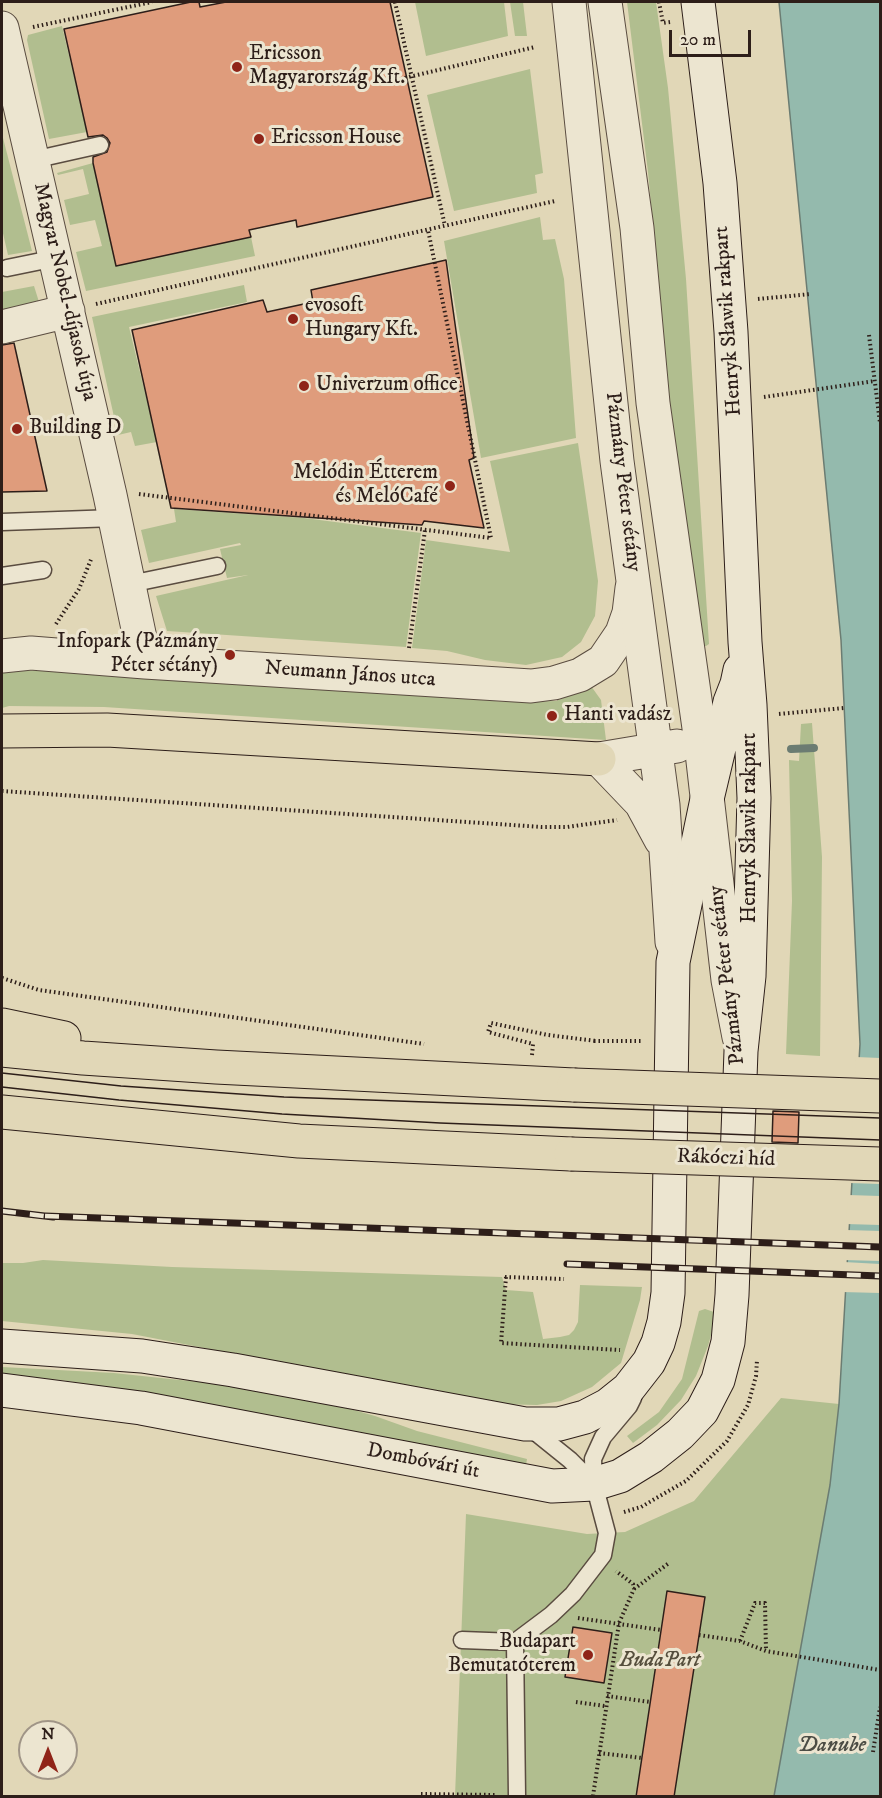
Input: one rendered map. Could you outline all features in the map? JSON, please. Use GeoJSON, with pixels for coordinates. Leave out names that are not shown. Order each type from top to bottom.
{"type":"FeatureCollection","features":[{"type":"Feature","properties":{"kind":"main road"},"geometry":{"type":"LineString","coordinates":[[2,731],[107,730],[610,770]]}},
{"type":"Feature","properties":{"kind":"main road"},"geometry":{"type":"LineString","coordinates":[[2,1024],[46,1035],[216,1067]]}},
{"type":"Feature","properties":{"kind":"main road"},"geometry":{"type":"LineString","coordinates":[[2,1050],[216,1067],[574,1085],[880,1096]]}},
{"type":"Feature","properties":{"kind":"main road"},"geometry":{"type":"LineString","coordinates":[[2,1112],[123,1125]]}},
{"type":"Feature","properties":{"kind":"main road"},"geometry":{"type":"LineString","coordinates":[[2,1124],[123,1125]]}},
{"type":"Feature","properties":{"kind":"main road","name":"Rákóczi híd"},"geometry":{"type":"LineString","coordinates":[[123,1125],[299,1141],[571,1154],[880,1164]]}},
{"type":"Feature","properties":{"kind":"street","name":"Pázmány Péter sétány"},"geometry":{"type":"LineString","coordinates":[[569,2],[617,461],[634,578],[668,855],[673,962],[669,1293],[664,1322],[646,1352]]}},
{"type":"Feature","properties":{"kind":"street","name":"Pázmány Péter sétány"},"geometry":{"type":"LineString","coordinates":[[605,2],[638,228],[653,403],[699,735],[728,980],[741,1051],[732,1295]]}},
{"type":"Feature","properties":{"kind":"street","name":"Henryk Sławik rakpart"},"geometry":{"type":"LineString","coordinates":[[698,2],[720,183],[730,321],[754,798],[749,976],[741,1051]]}},
{"type":"Feature","properties":{"kind":"street","name":"Magyar Nobel-díjasok útja"},"geometry":{"type":"LineString","coordinates":[[14,28],[33,160],[56,258],[82,308],[121,506],[130,584],[145,662]]}},
{"type":"Feature","properties":{"kind":"street"},"geometry":{"type":"LineString","coordinates":[[2,327],[82,308]]}},
{"type":"Feature","properties":{"kind":"street","name":"Neumann János utca"},"geometry":{"type":"LineString","coordinates":[[2,656],[31,653],[531,686],[554,683],[579,675],[603,661],[622,633],[629,613],[634,578]]}},
{"type":"Feature","properties":{"kind":"street","name":"Henryk Sławik rakpart"},"geometry":{"type":"LineString","coordinates":[[707,799],[730,702],[737,684],[745,642]]}},
{"type":"Feature","properties":{"kind":"street"},"geometry":{"type":"LineString","coordinates":[[668,855],[653,822],[641,803],[610,770],[656,750],[677,746],[699,735],[716,722],[730,702]]}},
{"type":"Feature","properties":{"kind":"street","name":"Pázmány Péter sétány"},"geometry":{"type":"LineString","coordinates":[[673,962],[707,799]]}},
{"type":"Feature","properties":{"kind":"street","name":"Dombóvári út"},"geometry":{"type":"LineString","coordinates":[[2,1390],[141,1408],[552,1486],[594,1484],[620,1476],[651,1457],[680,1434],[702,1411],[718,1380],[728,1342],[732,1295]]}},
{"type":"Feature","properties":{"kind":"street"},"geometry":{"type":"LineString","coordinates":[[2,1346],[142,1356],[233,1370],[525,1424],[559,1424],[585,1417],[608,1405],[628,1389],[646,1352]]}},
{"type":"Feature","properties":{"kind":"lane"},"geometry":{"type":"LineString","coordinates":[[33,160],[100,145]]}},
{"type":"Feature","properties":{"kind":"lane"},"geometry":{"type":"LineString","coordinates":[[7,268],[56,258]]}},
{"type":"Feature","properties":{"kind":"lane"},"geometry":{"type":"LineString","coordinates":[[2,522],[121,506]]}},
{"type":"Feature","properties":{"kind":"lane"},"geometry":{"type":"LineString","coordinates":[[130,584],[217,566]]}},
{"type":"Feature","properties":{"kind":"lane"},"geometry":{"type":"LineString","coordinates":[[2,576],[44,570]]}},
{"type":"Feature","properties":{"kind":"lane"},"geometry":{"type":"LineString","coordinates":[[462,1640],[515,1642],[551,1615],[573,1594],[603,1555],[607,1533],[594,1484],[593,1459],[603,1437],[629,1406],[646,1352]]}},
{"type":"Feature","properties":{"kind":"lane"},"geometry":{"type":"LineString","coordinates":[[525,1424],[570,1460],[594,1484]]}},
{"type":"Feature","properties":{"kind":"lane"},"geometry":{"type":"LineString","coordinates":[[515,1642],[517,1796]]}},
{"type":"Feature","properties":{"kind":"path"},"geometry":{"type":"LineString","coordinates":[[14,28],[152,2]]}},
{"type":"Feature","properties":{"kind":"path"},"geometry":{"type":"LineString","coordinates":[[395,2],[446,226]]}},
{"type":"Feature","properties":{"kind":"path"},"geometry":{"type":"LineString","coordinates":[[659,2],[662,17]]}},
{"type":"Feature","properties":{"kind":"path"},"geometry":{"type":"LineString","coordinates":[[396,80],[535,47]]}},
{"type":"Feature","properties":{"kind":"path"},"geometry":{"type":"LineString","coordinates":[[82,308],[555,201]]}},
{"type":"Feature","properties":{"kind":"path"},"geometry":{"type":"LineString","coordinates":[[121,506],[425,530],[491,538],[428,230]]}},
{"type":"Feature","properties":{"kind":"path"},"geometry":{"type":"LineString","coordinates":[[758,299],[811,294]]}},
{"type":"Feature","properties":{"kind":"path"},"geometry":{"type":"LineString","coordinates":[[869,335],[880,423]]}},
{"type":"Feature","properties":{"kind":"path"},"geometry":{"type":"LineString","coordinates":[[764,397],[875,381]]}},
{"type":"Feature","properties":{"kind":"path"},"geometry":{"type":"LineString","coordinates":[[408,651],[425,530]]}},
{"type":"Feature","properties":{"kind":"path"},"geometry":{"type":"LineString","coordinates":[[54,628],[79,589],[95,548]]}},
{"type":"Feature","properties":{"kind":"path"},"geometry":{"type":"LineString","coordinates":[[782,714],[844,708]]}},
{"type":"Feature","properties":{"kind":"path"},"geometry":{"type":"LineString","coordinates":[[2,791],[567,827],[616,820],[621,803],[610,770]]}},
{"type":"Feature","properties":{"kind":"path"},"geometry":{"type":"LineString","coordinates":[[2,978],[39,990],[425,1045]]}},
{"type":"Feature","properties":{"kind":"path"},"geometry":{"type":"LineString","coordinates":[[543,1057],[532,1056],[533,1044],[488,1032],[492,1023],[548,1035],[586,1040]]}},
{"type":"Feature","properties":{"kind":"path"},"geometry":{"type":"LineString","coordinates":[[558,1037],[647,1041]]}},
{"type":"Feature","properties":{"kind":"path"},"geometry":{"type":"LineString","coordinates":[[564,1279],[505,1277],[501,1343],[646,1352]]}},
{"type":"Feature","properties":{"kind":"path"},"geometry":{"type":"LineString","coordinates":[[603,1555],[607,1564],[633,1584],[634,1589]]}},
{"type":"Feature","properties":{"kind":"path"},"geometry":{"type":"LineString","coordinates":[[593,1797],[619,1623],[634,1589],[669,1563]]}},
{"type":"Feature","properties":{"kind":"path"},"geometry":{"type":"LineString","coordinates":[[740,1641],[755,1603],[765,1603],[766,1651]]}},
{"type":"Feature","properties":{"kind":"path"},"geometry":{"type":"LineString","coordinates":[[551,1615],[661,1630]]}},
{"type":"Feature","properties":{"kind":"path"},"geometry":{"type":"LineString","coordinates":[[699,1635],[740,1641],[766,1651],[880,1670]]}},
{"type":"Feature","properties":{"kind":"path"},"geometry":{"type":"LineString","coordinates":[[607,1696],[650,1702]]}},
{"type":"Feature","properties":{"kind":"path"},"geometry":{"type":"LineString","coordinates":[[576,1702],[605,1706]]}},
{"type":"Feature","properties":{"kind":"path"},"geometry":{"type":"LineString","coordinates":[[873,1752],[880,1707]]}},
{"type":"Feature","properties":{"kind":"path"},"geometry":{"type":"LineString","coordinates":[[599,1753],[642,1758]]}},
{"type":"Feature","properties":{"kind":"path"},"geometry":{"type":"LineString","coordinates":[[421,1794],[517,1796]]}},
{"type":"Feature","properties":{"kind":"green space"},"geometry":{"type":"Polygon","coordinates":[[[415,2],[504,2],[508,36],[426,56],[415,2]]]}},
{"type":"Feature","properties":{"kind":"green space"},"geometry":{"type":"Polygon","coordinates":[[[510,2],[523,2],[527,36],[515,36],[510,2]]]}},
{"type":"Feature","properties":{"kind":"green space"},"geometry":{"type":"Polygon","coordinates":[[[627,2],[656,2],[668,88],[686,279],[709,644],[706,646],[703,646],[672,433],[648,172],[627,2]]]}},
{"type":"Feature","properties":{"kind":"green space"},"geometry":{"type":"Polygon","coordinates":[[[62,26],[87,132],[49,139],[27,40],[28,35],[62,26]]]}},
{"type":"Feature","properties":{"kind":"green space"},"geometry":{"type":"Polygon","coordinates":[[[530,69],[543,173],[535,175],[537,193],[454,211],[427,95],[530,69]]]}},
{"type":"Feature","properties":{"kind":"green space"},"geometry":{"type":"Polygon","coordinates":[[[2,134],[32,251],[8,255],[2,229],[2,134]]]}},
{"type":"Feature","properties":{"kind":"green space"},"geometry":{"type":"Polygon","coordinates":[[[93,163],[116,266],[251,237],[255,256],[86,291],[76,252],[102,246],[95,220],[70,225],[64,200],[89,194],[83,169],[58,175],[57,173],[93,163]]]}},
{"type":"Feature","properties":{"kind":"green space"},"geometry":{"type":"Polygon","coordinates":[[[540,217],[543,240],[555,239],[564,279],[576,438],[481,458],[444,241],[540,217]]]}},
{"type":"Feature","properties":{"kind":"green space"},"geometry":{"type":"Polygon","coordinates":[[[244,285],[247,302],[129,327],[157,442],[135,446],[131,432],[118,435],[92,317],[244,285]]]}},
{"type":"Feature","properties":{"kind":"green space"},"geometry":{"type":"Polygon","coordinates":[[[34,286],[39,302],[2,311],[2,292],[34,286]]]}},
{"type":"Feature","properties":{"kind":"green space"},"geometry":{"type":"Polygon","coordinates":[[[578,443],[598,581],[595,616],[581,642],[562,657],[526,665],[485,660],[447,651],[412,648],[426,540],[510,552],[490,461],[578,443]]]}},
{"type":"Feature","properties":{"kind":"green space"},"geometry":{"type":"Polygon","coordinates":[[[174,509],[304,518],[421,533],[406,647],[167,631],[156,596],[248,575],[227,578],[220,549],[241,545],[240,543],[149,563],[141,530],[176,522],[174,509]]]}},
{"type":"Feature","properties":{"kind":"green space"},"geometry":{"type":"Polygon","coordinates":[[[46,670],[509,702],[556,701],[591,686],[601,700],[606,740],[104,707],[9,706],[2,708],[2,672],[46,670]]]}},
{"type":"Feature","properties":{"kind":"green space"},"geometry":{"type":"Polygon","coordinates":[[[812,723],[822,857],[820,1056],[786,1054],[792,901],[789,760],[799,761],[801,724],[812,723]]]}},
{"type":"Feature","properties":{"kind":"green space"},"geometry":{"type":"Polygon","coordinates":[[[43,1260],[172,1267],[502,1277],[506,1290],[533,1292],[543,1339],[569,1335],[574,1330],[578,1322],[580,1285],[642,1287],[621,1363],[592,1387],[561,1401],[537,1405],[493,1404],[132,1334],[2,1321],[2,1263],[43,1260]]]}},
{"type":"Feature","properties":{"kind":"green space"},"geometry":{"type":"Polygon","coordinates":[[[705,1309],[717,1313],[708,1346],[696,1376],[681,1400],[657,1425],[633,1443],[627,1436],[659,1412],[682,1379],[699,1311],[705,1309]]]}},
{"type":"Feature","properties":{"kind":"green space"},"geometry":{"type":"Polygon","coordinates":[[[2,1367],[114,1373],[227,1385],[322,1401],[417,1431],[527,1459],[526,1465],[114,1388],[61,1380],[2,1375],[2,1367]]]}},
{"type":"Feature","properties":{"kind":"green space","name":"BudaPart"},"geometry":{"type":"Polygon","coordinates":[[[781,1398],[839,1404],[830,1485],[774,1796],[455,1796],[466,1514],[587,1534],[625,1532],[694,1501],[781,1398]]]}},
{"type":"Feature","properties":{"kind":"water","name":"Danube"},"geometry":{"type":"Polygon","coordinates":[[[779,2],[880,2],[880,1796],[774,1796],[830,1485],[839,1404],[860,1044],[841,640],[779,2]]]}},
{"type":"Feature","properties":{"kind":"pier"},"geometry":{"type":"Polygon","coordinates":[[[856,1057],[880,1058],[880,1184],[849,1183],[856,1057]]]}},
{"type":"Feature","properties":{"kind":"pier"},"geometry":{"type":"Polygon","coordinates":[[[848,1195],[880,1196],[880,1225],[846,1224],[848,1195]]]}},
{"type":"Feature","properties":{"kind":"pier"},"geometry":{"type":"Polygon","coordinates":[[[846,1230],[880,1231],[880,1261],[844,1260],[846,1230]]]}},
{"type":"Feature","properties":{"kind":"pier"},"geometry":{"type":"Polygon","coordinates":[[[844,1262],[880,1264],[880,1293],[842,1292],[844,1262]]]}},
{"type":"Feature","properties":{"kind":"building","name":"Ericsson House"},"geometry":{"type":"Polygon","coordinates":[[[199,2],[200,7],[226,2],[390,2],[433,197],[297,227],[296,220],[249,230],[251,237],[116,266],[93,163],[93,157],[107,152],[110,143],[103,135],[88,137],[64,29],[199,2]]]}},
{"type":"Feature","properties":{"kind":"building","name":"Univerzum office"},"geometry":{"type":"Polygon","coordinates":[[[446,260],[474,458],[469,460],[484,528],[424,521],[422,525],[171,508],[132,330],[263,300],[267,312],[313,302],[311,290],[446,260]]]}},
{"type":"Feature","properties":{"kind":"building","name":"Building D"},"geometry":{"type":"Polygon","coordinates":[[[14,343],[47,491],[2,492],[2,345],[14,343]]]}},
{"type":"Feature","properties":{"kind":"building"},"geometry":{"type":"Polygon","coordinates":[[[773,1111],[799,1112],[798,1143],[772,1142],[773,1111]]]}},
{"type":"Feature","properties":{"kind":"building"},"geometry":{"type":"Polygon","coordinates":[[[667,1591],[705,1597],[674,1797],[636,1797],[667,1591]]]}},
{"type":"Feature","properties":{"kind":"building","name":"Budapart Bemutatóterem"},"geometry":{"type":"Polygon","coordinates":[[[573,1627],[612,1633],[604,1683],[565,1677],[573,1627]]]}},
{"type":"Feature","properties":{"kind":"waterway"},"geometry":{"type":"LineString","coordinates":[[791,749],[814,748]]}},
{"type":"Feature","properties":{"kind":"tram line"},"geometry":{"type":"LineString","coordinates":[[2,1073],[121,1086],[284,1097],[880,1118]]}},
{"type":"Feature","properties":{"kind":"tram line"},"geometry":{"type":"LineString","coordinates":[[2,1087],[282,1114],[440,1123],[880,1140]]}},
{"type":"Feature","properties":{"kind":"railway"},"geometry":{"type":"LineString","coordinates":[[2,1211],[53,1217]]}},
{"type":"Feature","properties":{"kind":"railway"},"geometry":{"type":"LineString","coordinates":[[45,1216],[880,1247]]}},
{"type":"Feature","properties":{"kind":"railway"},"geometry":{"type":"LineString","coordinates":[[567,1264],[880,1276]]}},
{"type":"Feature","properties":{"kind":"place","name":"Ericsson Magyarország Kft."},"geometry":{"type":"Point","coordinates":[237,67]}},
{"type":"Feature","properties":{"kind":"place","name":"Ericsson House"},"geometry":{"type":"Point","coordinates":[259,139]}},
{"type":"Feature","properties":{"kind":"place","name":"evosoft Hungary Kft."},"geometry":{"type":"Point","coordinates":[293,319]}},
{"type":"Feature","properties":{"kind":"place","name":"Univerzum office"},"geometry":{"type":"Point","coordinates":[304,386]}},
{"type":"Feature","properties":{"kind":"place","name":"Building D"},"geometry":{"type":"Point","coordinates":[17,429]}},
{"type":"Feature","properties":{"kind":"place","name":"Melódin Étterem és MelóCafé"},"geometry":{"type":"Point","coordinates":[450,486]}},
{"type":"Feature","properties":{"kind":"place","name":"Infopark (Pázmány Péter sétány)"},"geometry":{"type":"Point","coordinates":[230,655]}},
{"type":"Feature","properties":{"kind":"place","name":"Hanti vadász"},"geometry":{"type":"Point","coordinates":[552,716]}},
{"type":"Feature","properties":{"kind":"place","name":"Budapart Bemutatóterem"},"geometry":{"type":"Point","coordinates":[588,1655]}}]}
